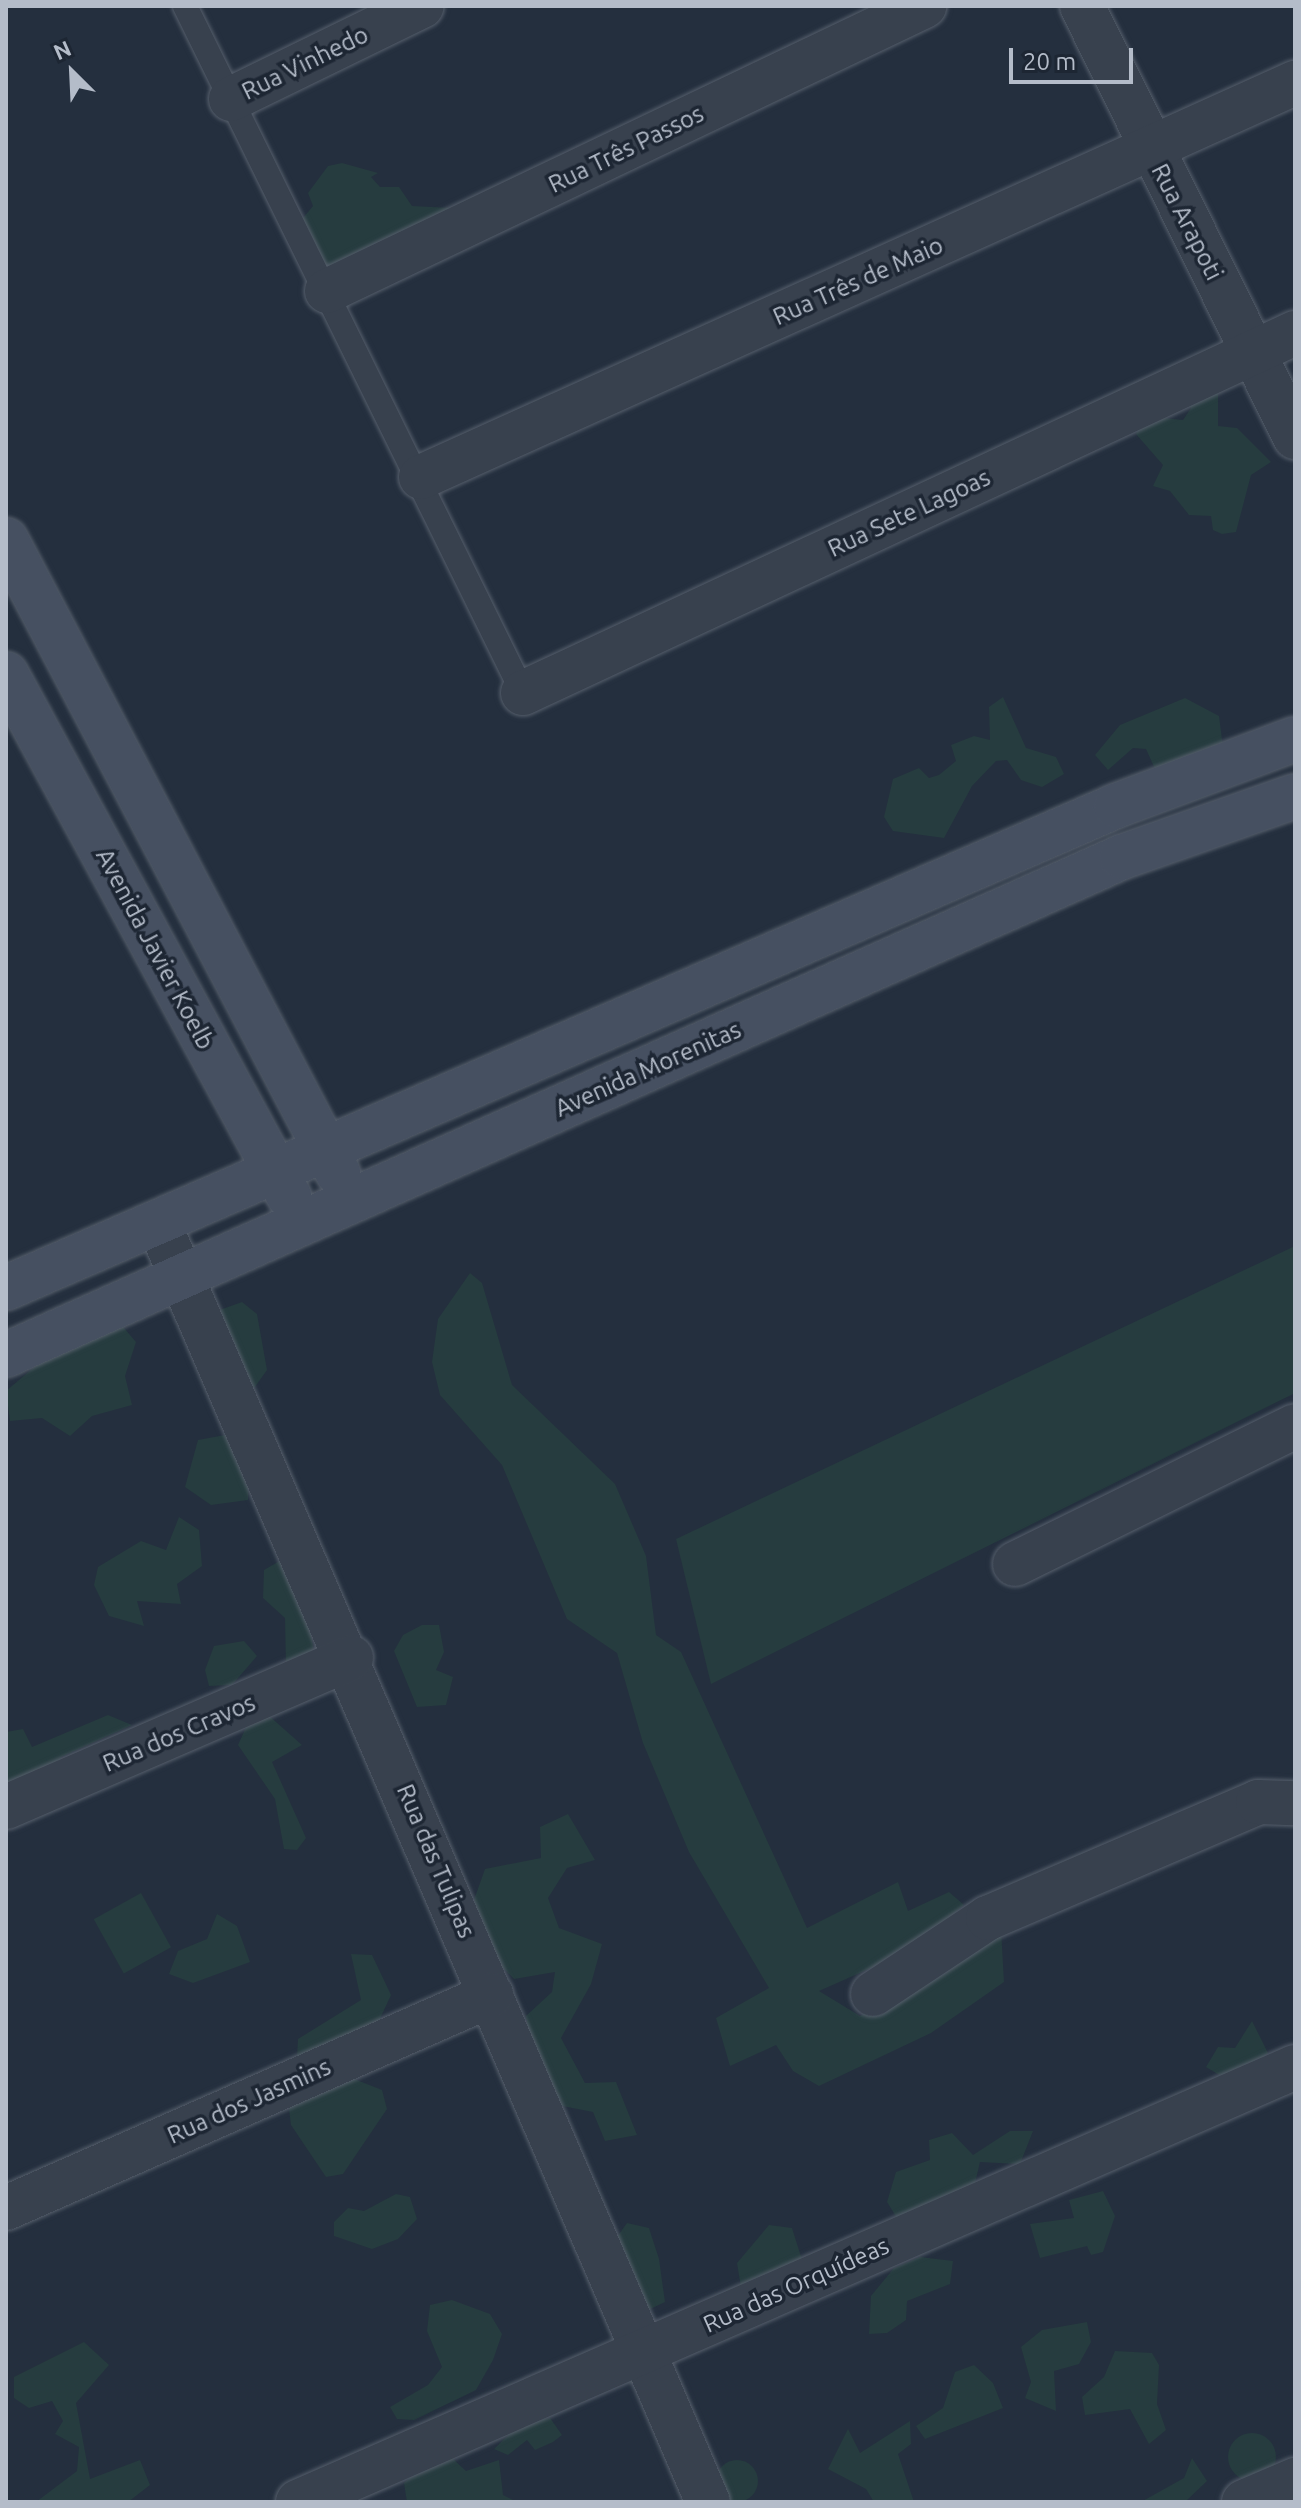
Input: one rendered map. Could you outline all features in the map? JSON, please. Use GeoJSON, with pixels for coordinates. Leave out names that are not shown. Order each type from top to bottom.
{"type":"FeatureCollection","features":[{"type":"Feature","properties":{"kind":"main road"},"geometry":{"type":"LineString","coordinates":[[6,540],[352,1200]]}},
{"type":"Feature","properties":{"kind":"main road","name":"Avenida Javier Koelb"},"geometry":{"type":"LineString","coordinates":[[6,674],[304,1223]]}},
{"type":"Feature","properties":{"kind":"main road"},"geometry":{"type":"LineString","coordinates":[[6,1288],[1116,806],[1295,739]]}},
{"type":"Feature","properties":{"kind":"main road","name":"Avenida Morenitas"},"geometry":{"type":"LineString","coordinates":[[6,1355],[1122,857],[1295,796]]}},
{"type":"Feature","properties":{"kind":"street","name":"Rua Vinhedo"},"geometry":{"type":"LineString","coordinates":[[231,99],[422,6]]}},
{"type":"Feature","properties":{"kind":"street","name":"Rua Três Passos"},"geometry":{"type":"LineString","coordinates":[[327,291],[924,6]]}},
{"type":"Feature","properties":{"kind":"street","name":"Rua Arapoti"},"geometry":{"type":"LineString","coordinates":[[1082,6],[1295,437]]}},
{"type":"Feature","properties":{"kind":"street","name":"Rua Três de Maio"},"geometry":{"type":"LineString","coordinates":[[421,477],[1295,83]]}},
{"type":"Feature","properties":{"kind":"street","name":"Rua Sete Lagoas"},"geometry":{"type":"LineString","coordinates":[[523,693],[1295,333]]}},
{"type":"Feature","properties":{"kind":"street","name":"Rua das Tulipas"},"geometry":{"type":"LineString","coordinates":[[158,1222],[351,1658],[708,2502]]}},
{"type":"Feature","properties":{"kind":"street"},"geometry":{"type":"LineString","coordinates":[[1015,1564],[1295,1426]]}},
{"type":"Feature","properties":{"kind":"street","name":"Rua dos Cravos"},"geometry":{"type":"LineString","coordinates":[[6,1807],[351,1658]]}},
{"type":"Feature","properties":{"kind":"street"},"geometry":{"type":"LineString","coordinates":[[873,1994],[988,1918],[1258,1802],[1295,1803]]}},
{"type":"Feature","properties":{"kind":"street","name":"Rua dos Jasmins"},"geometry":{"type":"LineString","coordinates":[[6,2208],[491,1995]]}},
{"type":"Feature","properties":{"kind":"street","name":"Rua das Orquídeas"},"geometry":{"type":"LineString","coordinates":[[298,2502],[1295,2067]]}},
{"type":"Feature","properties":{"kind":"street"},"geometry":{"type":"LineString","coordinates":[[1244,2502],[1295,2480]]}},
{"type":"Feature","properties":{"kind":"lane"},"geometry":{"type":"LineString","coordinates":[[185,6],[421,477],[523,693]]}},
{"type":"Feature","properties":{"kind":"green space"},"geometry":{"type":"Polygon","coordinates":[[[342,163],[378,173],[371,177],[380,187],[399,187],[412,206],[452,208],[342,272],[315,262],[299,223],[313,206],[308,193],[328,166],[342,163]]]}},
{"type":"Feature","properties":{"kind":"green space"},"geometry":{"type":"Polygon","coordinates":[[[1218,387],[1218,426],[1237,428],[1271,462],[1251,475],[1236,532],[1222,534],[1213,530],[1211,516],[1189,515],[1170,491],[1153,486],[1163,465],[1136,434],[1144,416],[1183,420],[1191,408],[1184,394],[1218,387]]]}},
{"type":"Feature","properties":{"kind":"green space"},"geometry":{"type":"Polygon","coordinates":[[[1003,697],[1026,748],[1056,757],[1064,774],[1042,787],[1021,780],[1007,760],[996,761],[972,786],[944,838],[893,831],[884,817],[893,779],[919,768],[929,778],[939,775],[956,761],[951,745],[974,736],[990,740],[989,707],[1003,697]]]}},
{"type":"Feature","properties":{"kind":"green space"},"geometry":{"type":"Polygon","coordinates":[[[1185,698],[1219,716],[1223,747],[1156,771],[1146,749],[1133,748],[1108,770],[1095,755],[1120,725],[1185,698]]]}},
{"type":"Feature","properties":{"kind":"green space"},"geometry":{"type":"Polygon","coordinates":[[[1295,1246],[1295,1393],[711,1684],[676,1539],[1295,1246]]]}},
{"type":"Feature","properties":{"kind":"green space"},"geometry":{"type":"Polygon","coordinates":[[[470,1273],[482,1283],[512,1385],[615,1484],[646,1556],[656,1635],[681,1652],[807,1928],[898,1882],[908,1911],[949,1892],[964,1905],[916,1948],[819,1991],[860,2016],[1001,1929],[1004,1982],[931,2033],[819,2086],[793,2071],[776,2045],[730,2066],[716,2018],[769,1988],[689,1852],[643,1743],[617,1653],[567,1619],[502,1465],[440,1395],[432,1362],[438,1319],[470,1273]]]}},
{"type":"Feature","properties":{"kind":"green space"},"geometry":{"type":"Polygon","coordinates":[[[242,1302],[257,1314],[267,1370],[250,1394],[214,1312],[242,1302]]]}},
{"type":"Feature","properties":{"kind":"green space"},"geometry":{"type":"Polygon","coordinates":[[[118,1321],[136,1342],[125,1376],[132,1405],[92,1416],[70,1436],[42,1418],[10,1421],[6,1391],[64,1342],[118,1321]]]}},
{"type":"Feature","properties":{"kind":"green space"},"geometry":{"type":"Polygon","coordinates":[[[236,1433],[249,1474],[248,1500],[211,1505],[185,1487],[198,1440],[236,1433]]]}},
{"type":"Feature","properties":{"kind":"green space"},"geometry":{"type":"Polygon","coordinates":[[[179,1517],[199,1530],[202,1566],[177,1584],[181,1604],[137,1601],[144,1626],[109,1616],[94,1585],[98,1567],[141,1541],[166,1550],[179,1517]]]}},
{"type":"Feature","properties":{"kind":"green space"},"geometry":{"type":"Polygon","coordinates":[[[297,1551],[316,1664],[286,1666],[285,1618],[263,1598],[264,1570],[297,1551]]]}},
{"type":"Feature","properties":{"kind":"green space"},"geometry":{"type":"Polygon","coordinates":[[[422,1625],[439,1625],[444,1652],[436,1670],[453,1677],[446,1705],[417,1707],[394,1651],[403,1635],[422,1625]]]}},
{"type":"Feature","properties":{"kind":"green space"},"geometry":{"type":"Polygon","coordinates":[[[244,1641],[257,1656],[232,1685],[209,1686],[205,1670],[214,1646],[244,1641]]]}},
{"type":"Feature","properties":{"kind":"green space"},"geometry":{"type":"Polygon","coordinates":[[[267,1714],[302,1745],[272,1762],[306,1838],[297,1850],[284,1849],[275,1799],[238,1745],[248,1723],[267,1714]]]}},
{"type":"Feature","properties":{"kind":"green space"},"geometry":{"type":"Polygon","coordinates":[[[108,1715],[132,1725],[61,1757],[56,1778],[6,1794],[6,1732],[23,1729],[32,1747],[108,1715]]]}},
{"type":"Feature","properties":{"kind":"green space"},"geometry":{"type":"Polygon","coordinates":[[[568,1814],[595,1860],[567,1868],[548,1898],[559,1928],[602,1944],[591,1984],[561,2038],[585,2083],[616,2082],[637,2135],[605,2141],[593,2112],[552,2104],[534,2079],[526,2016],[552,1992],[555,1972],[514,1979],[475,1939],[469,1914],[485,1869],[541,1858],[540,1827],[568,1814]]]}},
{"type":"Feature","properties":{"kind":"green space"},"geometry":{"type":"Polygon","coordinates":[[[141,1893],[171,1947],[124,1973],[94,1919],[141,1893]]]}},
{"type":"Feature","properties":{"kind":"green space"},"geometry":{"type":"Polygon","coordinates":[[[217,1914],[237,1926],[250,1962],[193,1983],[169,1974],[178,1951],[207,1939],[217,1914]]]}},
{"type":"Feature","properties":{"kind":"green space"},"geometry":{"type":"Polygon","coordinates":[[[351,1954],[372,1955],[391,1995],[378,2023],[297,2057],[298,2039],[361,2000],[351,1954]]]}},
{"type":"Feature","properties":{"kind":"green space"},"geometry":{"type":"Polygon","coordinates":[[[1252,2021],[1268,2053],[1251,2070],[1221,2076],[1206,2067],[1218,2047],[1235,2048],[1252,2021]]]}},
{"type":"Feature","properties":{"kind":"green space"},"geometry":{"type":"Polygon","coordinates":[[[349,2077],[382,2090],[387,2109],[343,2174],[326,2177],[291,2125],[288,2101],[349,2077]]]}},
{"type":"Feature","properties":{"kind":"green space"},"geometry":{"type":"Polygon","coordinates":[[[1010,2131],[1033,2131],[1020,2164],[980,2162],[973,2192],[900,2223],[887,2202],[896,2172],[930,2160],[929,2140],[952,2133],[973,2155],[1010,2131]]]}},
{"type":"Feature","properties":{"kind":"green space"},"geometry":{"type":"Polygon","coordinates":[[[1103,2191],[1115,2216],[1103,2252],[1091,2255],[1087,2246],[1040,2258],[1030,2224],[1074,2218],[1069,2200],[1103,2191]]]}},
{"type":"Feature","properties":{"kind":"green space"},"geometry":{"type":"Polygon","coordinates":[[[396,2194],[410,2197],[417,2219],[398,2239],[372,2249],[334,2236],[334,2222],[348,2208],[364,2211],[396,2194]]]}},
{"type":"Feature","properties":{"kind":"green space"},"geometry":{"type":"Polygon","coordinates":[[[627,2223],[649,2228],[659,2259],[665,2302],[644,2312],[612,2244],[627,2223]]]}},
{"type":"Feature","properties":{"kind":"green space"},"geometry":{"type":"Polygon","coordinates":[[[769,2225],[792,2228],[803,2263],[743,2300],[737,2263],[769,2225]]]}},
{"type":"Feature","properties":{"kind":"green space"},"geometry":{"type":"Polygon","coordinates":[[[920,2257],[953,2261],[950,2284],[907,2301],[906,2320],[887,2333],[869,2334],[871,2296],[894,2268],[920,2257]]]}},
{"type":"Feature","properties":{"kind":"green space"},"geometry":{"type":"Polygon","coordinates":[[[452,2300],[490,2314],[502,2334],[493,2360],[476,2390],[414,2420],[397,2419],[390,2407],[428,2385],[442,2367],[427,2331],[430,2305],[452,2300]]]}},
{"type":"Feature","properties":{"kind":"green space"},"geometry":{"type":"Polygon","coordinates":[[[1087,2322],[1091,2342],[1079,2364],[1054,2371],[1056,2411],[1025,2398],[1031,2382],[1021,2347],[1042,2330],[1087,2322]]]}},
{"type":"Feature","properties":{"kind":"green space"},"geometry":{"type":"Polygon","coordinates":[[[84,2342],[109,2365],[76,2403],[90,2479],[140,2460],[150,2485],[128,2502],[36,2502],[77,2471],[79,2447],[55,2434],[63,2421],[52,2401],[29,2408],[14,2398],[14,2377],[84,2342]]]}},
{"type":"Feature","properties":{"kind":"green space"},"geometry":{"type":"Polygon","coordinates":[[[1115,2351],[1152,2353],[1159,2365],[1157,2404],[1166,2430],[1149,2444],[1130,2409],[1085,2415],[1082,2397],[1104,2377],[1115,2351]]]}},
{"type":"Feature","properties":{"kind":"green space"},"geometry":{"type":"Polygon","coordinates":[[[974,2365],[993,2383],[1003,2408],[925,2439],[916,2426],[943,2408],[955,2372],[974,2365]]]}},
{"type":"Feature","properties":{"kind":"green space"},"geometry":{"type":"Polygon","coordinates":[[[550,2418],[562,2435],[553,2442],[535,2450],[527,2440],[508,2455],[494,2449],[520,2424],[550,2418]]]}},
{"type":"Feature","properties":{"kind":"green space"},"geometry":{"type":"Polygon","coordinates":[[[910,2421],[911,2444],[898,2454],[914,2502],[874,2502],[866,2489],[828,2469],[848,2429],[860,2453],[910,2421]]]}},
{"type":"Feature","properties":{"kind":"green space"},"geometry":{"type":"Polygon","coordinates":[[[1252,2433],[1261,2434],[1269,2440],[1275,2448],[1275,2466],[1269,2474],[1261,2480],[1252,2481],[1243,2480],[1235,2474],[1229,2466],[1228,2457],[1229,2448],[1235,2440],[1243,2434],[1252,2433]]]}},
{"type":"Feature","properties":{"kind":"green space"},"geometry":{"type":"Polygon","coordinates":[[[451,2457],[466,2471],[499,2460],[503,2495],[517,2502],[407,2502],[404,2483],[426,2462],[451,2457]]]}},
{"type":"Feature","properties":{"kind":"green space"},"geometry":{"type":"Polygon","coordinates":[[[1192,2458],[1207,2481],[1185,2502],[1141,2502],[1184,2478],[1192,2458]]]}},
{"type":"Feature","properties":{"kind":"green space"},"geometry":{"type":"Polygon","coordinates":[[[737,2460],[752,2466],[758,2481],[752,2496],[737,2502],[722,2496],[716,2481],[722,2466],[737,2460]]]}}]}
